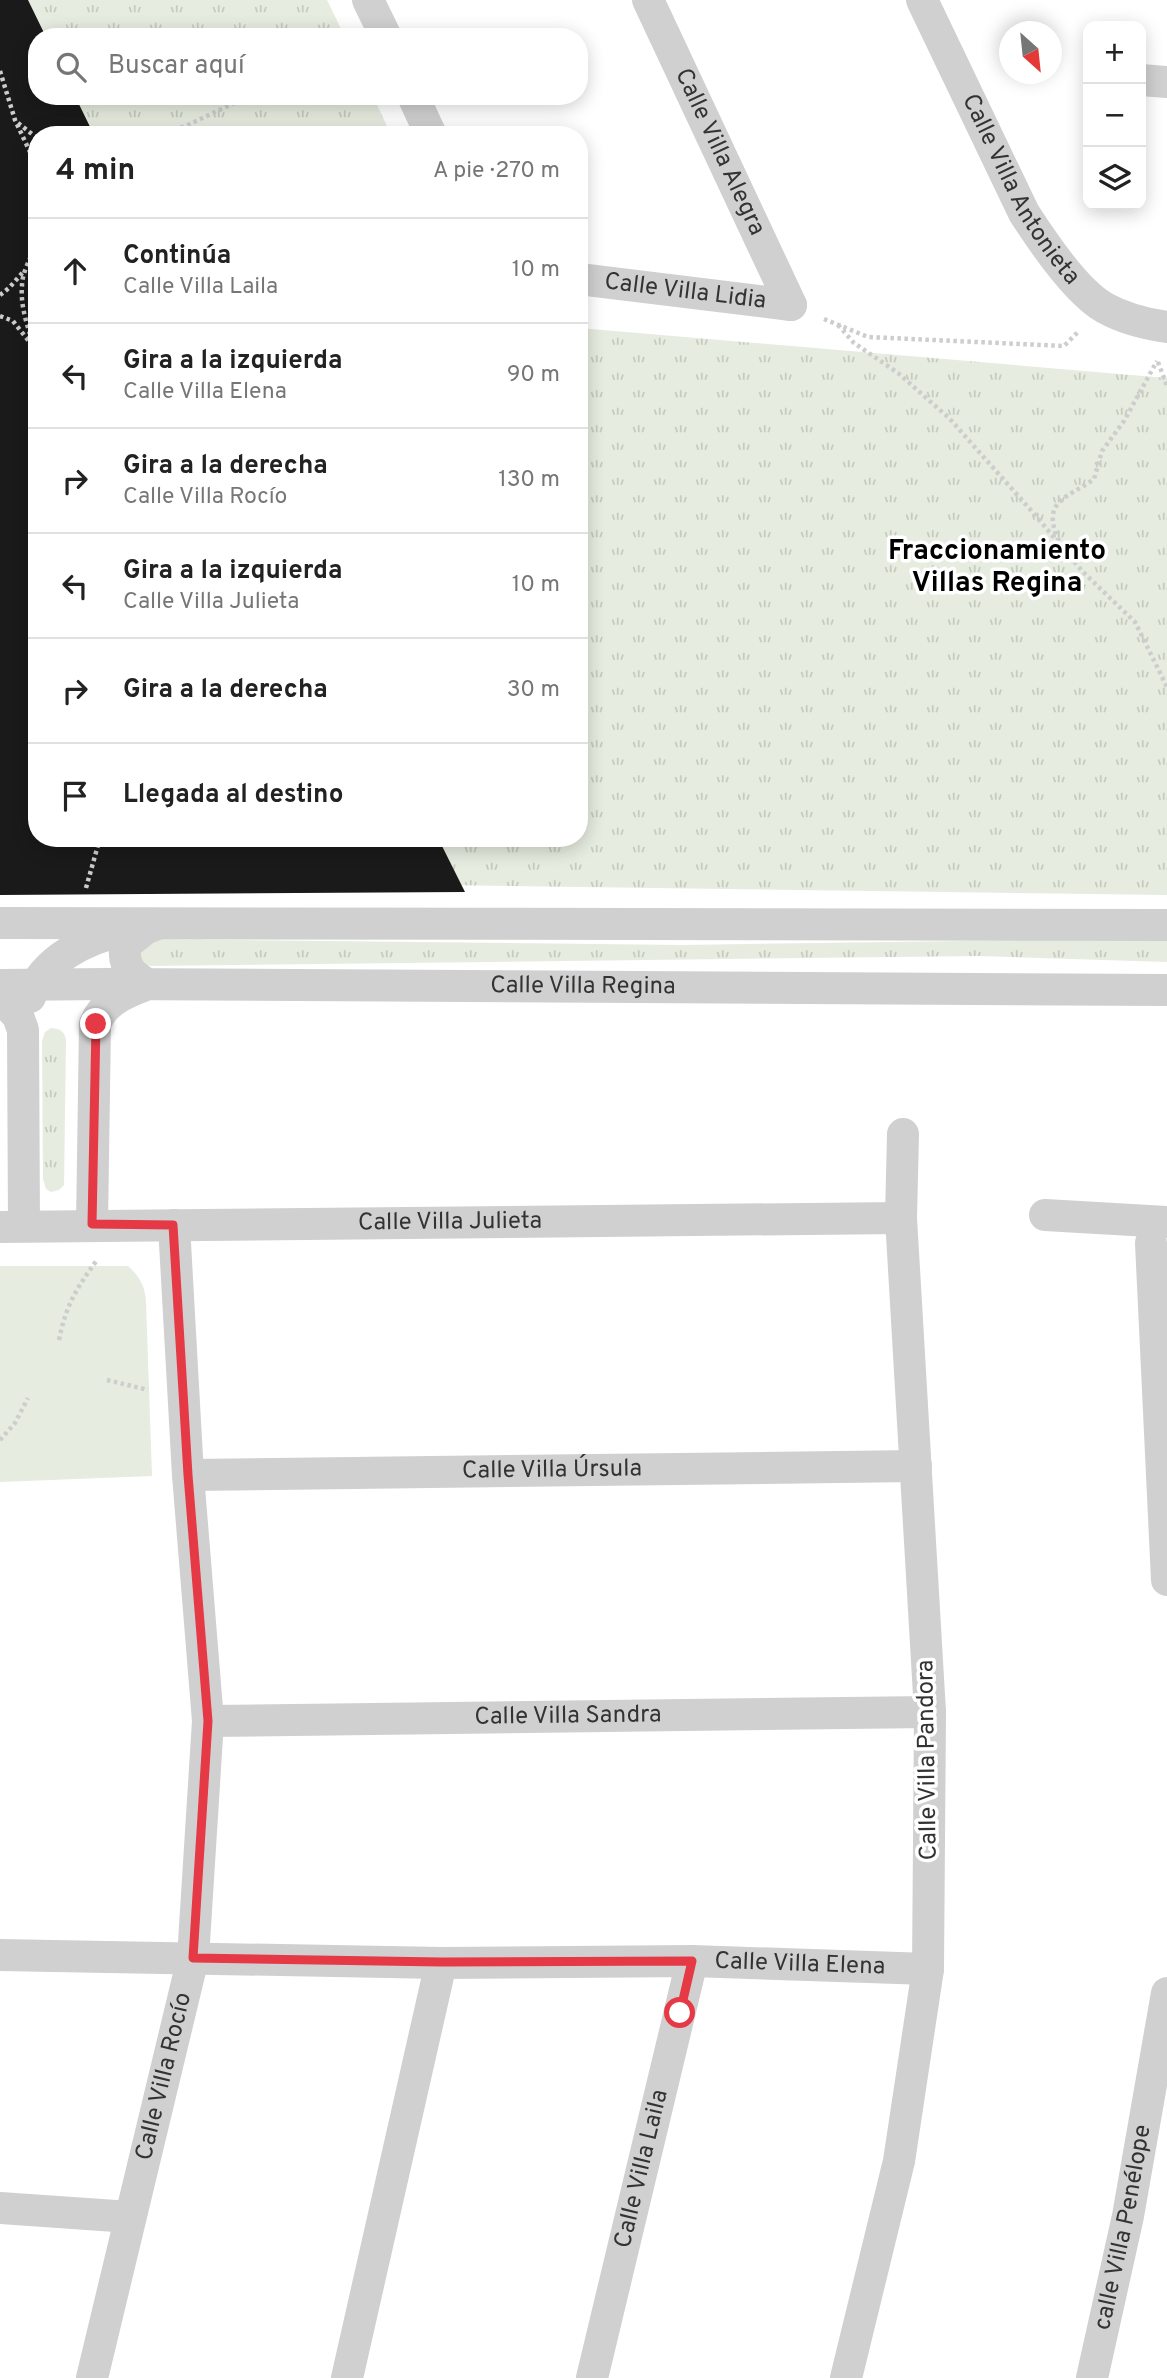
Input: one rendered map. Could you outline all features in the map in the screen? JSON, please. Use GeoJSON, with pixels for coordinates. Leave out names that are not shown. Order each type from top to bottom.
{"type":"FeatureCollection","features":[{"type":"Feature","properties":{"kind":"street"},"geometry":{"type":"LineString","coordinates":[[368,0],[382,28]]}},
{"type":"Feature","properties":{"kind":"street","name":"Calle Villa Alegra"},"geometry":{"type":"LineString","coordinates":[[648,0],[792,305]]}},
{"type":"Feature","properties":{"kind":"street","name":"Calle Villa Antonieta"},"geometry":{"type":"LineString","coordinates":[[922,0],[1024,213],[1041,240],[1086,293],[1104,307],[1133,319],[1167,327]]}},
{"type":"Feature","properties":{"kind":"street"},"geometry":{"type":"LineString","coordinates":[[1146,80],[1167,82]]}},
{"type":"Feature","properties":{"kind":"street"},"geometry":{"type":"LineString","coordinates":[[417,105],[427,126]]}},
{"type":"Feature","properties":{"kind":"street"},"geometry":{"type":"LineString","coordinates":[[760,302],[775,290],[777,274]]}},
{"type":"Feature","properties":{"kind":"street","name":"Calle Villa Lidia"},"geometry":{"type":"LineString","coordinates":[[588,280],[792,305]]}},
{"type":"Feature","properties":{"kind":"street"},"geometry":{"type":"LineString","coordinates":[[0,925],[77,922],[1167,925]]}},
{"type":"Feature","properties":{"kind":"street"},"geometry":{"type":"LineString","coordinates":[[12,1226],[23,1030],[25,1011],[36,985],[43,973],[62,956],[88,943],[114,933],[163,922]]}},
{"type":"Feature","properties":{"kind":"street"},"geometry":{"type":"LineString","coordinates":[[147,985],[135,978],[127,968],[125,946],[145,929],[163,922]]}},
{"type":"Feature","properties":{"kind":"street"},"geometry":{"type":"LineString","coordinates":[[0,925],[52,947],[71,964],[85,985],[96,1024],[92,1224]]}},
{"type":"Feature","properties":{"kind":"street","name":"Calle Villa Regina"},"geometry":{"type":"LineString","coordinates":[[0,985],[1167,990]]}},
{"type":"Feature","properties":{"kind":"street"},"geometry":{"type":"LineString","coordinates":[[96,1024],[100,1013],[111,1001],[147,985]]}},
{"type":"Feature","properties":{"kind":"street"},"geometry":{"type":"LineString","coordinates":[[0,997],[18,1016],[23,1030]]}},
{"type":"Feature","properties":{"kind":"street","name":"Calle Villa Pandora"},"geometry":{"type":"LineString","coordinates":[[846,2378],[899,2161],[928,1969],[930,1712],[901,1218],[903,1135]]}},
{"type":"Feature","properties":{"kind":"street"},"geometry":{"type":"LineString","coordinates":[[1045,1215],[1154,1230],[1167,1580]]}},
{"type":"Feature","properties":{"kind":"street","name":"Calle Villa Julieta"},"geometry":{"type":"LineString","coordinates":[[12,1226],[901,1218]]}},
{"type":"Feature","properties":{"kind":"street","name":"Calle Villa Rocío"},"geometry":{"type":"LineString","coordinates":[[92,2378],[193,1958],[208,1721],[188,1475],[173,1225]]}},
{"type":"Feature","properties":{"kind":"street","name":"Calle Villa Úrsula"},"geometry":{"type":"LineString","coordinates":[[188,1475],[916,1466]]}},
{"type":"Feature","properties":{"kind":"street","name":"Calle Villa Sandra"},"geometry":{"type":"LineString","coordinates":[[208,1721],[930,1712]]}},
{"type":"Feature","properties":{"kind":"street","name":"Calle Villa Elena"},"geometry":{"type":"LineString","coordinates":[[0,1955],[441,1962],[692,1961],[928,1969]]}},
{"type":"Feature","properties":{"kind":"street","name":"Calle Villa Laila"},"geometry":{"type":"LineString","coordinates":[[592,2378],[692,1961]]}},
{"type":"Feature","properties":{"kind":"street"},"geometry":{"type":"LineString","coordinates":[[347,2378],[441,1962]]}},
{"type":"Feature","properties":{"kind":"street","name":"calle Villa Penélope"},"geometry":{"type":"LineString","coordinates":[[1092,2378],[1128,2216],[1167,1993]]}},
{"type":"Feature","properties":{"kind":"street"},"geometry":{"type":"LineString","coordinates":[[0,2208],[130,2217]]}},
{"type":"Feature","properties":{"kind":"path"},"geometry":{"type":"LineString","coordinates":[[0,71],[15,120],[28,148]]}},
{"type":"Feature","properties":{"kind":"path"},"geometry":{"type":"LineString","coordinates":[[185,126],[230,105]]}},
{"type":"Feature","properties":{"kind":"path"},"geometry":{"type":"LineString","coordinates":[[15,120],[28,131]]}},
{"type":"Feature","properties":{"kind":"path"},"geometry":{"type":"LineString","coordinates":[[0,295],[19,278],[27,265]]}},
{"type":"Feature","properties":{"kind":"path"},"geometry":{"type":"LineString","coordinates":[[27,265],[22,286],[28,321]]}},
{"type":"Feature","properties":{"kind":"path"},"geometry":{"type":"LineString","coordinates":[[792,305],[867,337],[1064,346],[1104,307]]}},
{"type":"Feature","properties":{"kind":"path"},"geometry":{"type":"LineString","coordinates":[[0,316],[13,321],[28,340]]}},
{"type":"Feature","properties":{"kind":"path"},"geometry":{"type":"LineString","coordinates":[[838,325],[854,343],[898,373],[949,418],[1082,571],[1135,622],[1167,687]]}},
{"type":"Feature","properties":{"kind":"path"},"geometry":{"type":"LineString","coordinates":[[1063,548],[1055,525],[1056,503],[1094,479],[1102,451],[1124,421],[1157,361],[1167,386]]}},
{"type":"Feature","properties":{"kind":"path"},"geometry":{"type":"LineString","coordinates":[[77,922],[98,847]]}},
{"type":"Feature","properties":{"kind":"path"},"geometry":{"type":"LineString","coordinates":[[59,1340],[65,1313],[78,1286],[126,1224]]}},
{"type":"Feature","properties":{"kind":"path"},"geometry":{"type":"LineString","coordinates":[[0,1440],[15,1423],[28,1398]]}},
{"type":"Feature","properties":{"kind":"green space"},"geometry":{"type":"Polygon","coordinates":[[[0,0],[327,0],[341,28],[28,28],[28,105],[377,105],[387,126],[28,126],[28,847],[588,847],[588,329],[1167,378],[1167,895],[441,885],[0,888],[0,0]]]}},
{"type":"Feature","properties":{"kind":"green space"},"geometry":{"type":"Polygon","coordinates":[[[147,939],[683,945],[1030,940],[1167,941],[1167,962],[979,956],[147,966],[136,957],[147,939]]]}},
{"type":"Feature","properties":{"kind":"green space"},"geometry":{"type":"Polygon","coordinates":[[[51,1028],[61,1031],[66,1040],[64,1185],[51,1192],[46,1189],[43,1179],[42,1041],[45,1032],[51,1028]]]}},
{"type":"Feature","properties":{"kind":"green space"},"geometry":{"type":"Polygon","coordinates":[[[0,1266],[128,1266],[139,1278],[146,1302],[152,1476],[0,1482],[0,1266]]]}},
{"type":"Feature","properties":{"kind":"building"},"geometry":{"type":"Polygon","coordinates":[[[0,0],[28,0],[42,28],[28,28],[28,105],[79,105],[90,126],[28,126],[28,847],[442,847],[465,892],[0,895],[0,0]]]}},
{"type":"Feature","properties":{"kind":"district","name":"Fraccionamiento Villas Regina"},"geometry":{"type":"Point","coordinates":[997,568]}},
{"type":"Feature","properties":{"kind":"route"},"geometry":{"type":"LineString","coordinates":[[96,1024],[92,1224],[173,1225],[188,1475],[208,1721],[193,1958],[441,1962],[692,1961],[680,2013]]}}]}
